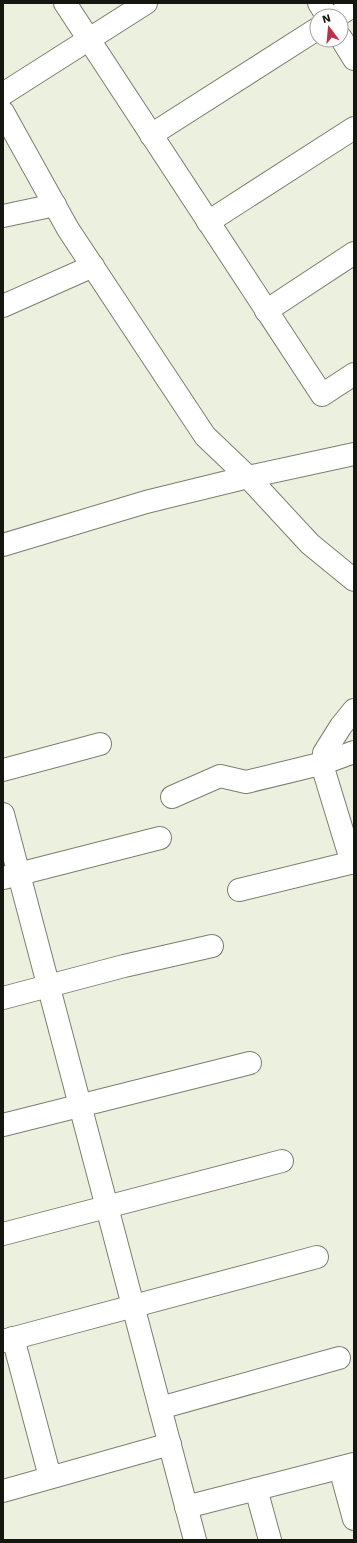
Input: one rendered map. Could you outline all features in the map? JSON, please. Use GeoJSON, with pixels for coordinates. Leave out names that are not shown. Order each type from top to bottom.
{"type":"FeatureCollection","features":[{"type":"Feature","properties":{"kind":"street"},"geometry":{"type":"LineString","coordinates":[[65,3],[322,395],[354,374]]}},
{"type":"Feature","properties":{"kind":"street"},"geometry":{"type":"LineString","coordinates":[[3,94],[146,3]]}},
{"type":"Feature","properties":{"kind":"street"},"geometry":{"type":"LineString","coordinates":[[151,135],[309,34]]}},
{"type":"Feature","properties":{"kind":"street"},"geometry":{"type":"LineString","coordinates":[[347,48],[354,59]]}},
{"type":"Feature","properties":{"kind":"street"},"geometry":{"type":"LineString","coordinates":[[3,112],[68,229],[206,436],[248,477],[310,544],[354,580]]}},
{"type":"Feature","properties":{"kind":"street"},"geometry":{"type":"LineString","coordinates":[[208,222],[354,128]]}},
{"type":"Feature","properties":{"kind":"street"},"geometry":{"type":"LineString","coordinates":[[3,216],[55,205]]}},
{"type":"Feature","properties":{"kind":"street"},"geometry":{"type":"LineString","coordinates":[[266,310],[354,253]]}},
{"type":"Feature","properties":{"kind":"street"},"geometry":{"type":"LineString","coordinates":[[3,306],[93,266]]}},
{"type":"Feature","properties":{"kind":"street"},"geometry":{"type":"LineString","coordinates":[[3,545],[146,502],[248,477],[354,454]]}},
{"type":"Feature","properties":{"kind":"street"},"geometry":{"type":"LineString","coordinates":[[239,890],[353,862],[323,768],[324,753],[341,726],[354,710]]}},
{"type":"Feature","properties":{"kind":"street"},"geometry":{"type":"LineString","coordinates":[[3,770],[100,744]]}},
{"type":"Feature","properties":{"kind":"street"},"geometry":{"type":"LineString","coordinates":[[172,797],[220,776],[246,782],[324,763],[354,752]]}},
{"type":"Feature","properties":{"kind":"street"},"geometry":{"type":"LineString","coordinates":[[3,814],[11,876],[48,986],[195,1540]]}},
{"type":"Feature","properties":{"kind":"street"},"geometry":{"type":"LineString","coordinates":[[11,876],[160,838]]}},
{"type":"Feature","properties":{"kind":"street"},"geometry":{"type":"LineString","coordinates":[[3,998],[124,966],[212,946]]}},
{"type":"Feature","properties":{"kind":"street"},"geometry":{"type":"LineString","coordinates":[[3,1125],[250,1063]]}},
{"type":"Feature","properties":{"kind":"street"},"geometry":{"type":"LineString","coordinates":[[3,1234],[282,1161]]}},
{"type":"Feature","properties":{"kind":"street"},"geometry":{"type":"LineString","coordinates":[[50,1477],[8,1339],[317,1257]]}},
{"type":"Feature","properties":{"kind":"street"},"geometry":{"type":"LineString","coordinates":[[160,1408],[339,1358]]}},
{"type":"Feature","properties":{"kind":"street"},"geometry":{"type":"LineString","coordinates":[[3,1490],[170,1444]]}},
{"type":"Feature","properties":{"kind":"street"},"geometry":{"type":"LineString","coordinates":[[186,1507],[347,1466],[354,1519]]}},
{"type":"Feature","properties":{"kind":"street"},"geometry":{"type":"LineString","coordinates":[[256,1489],[270,1540]]}}]}
